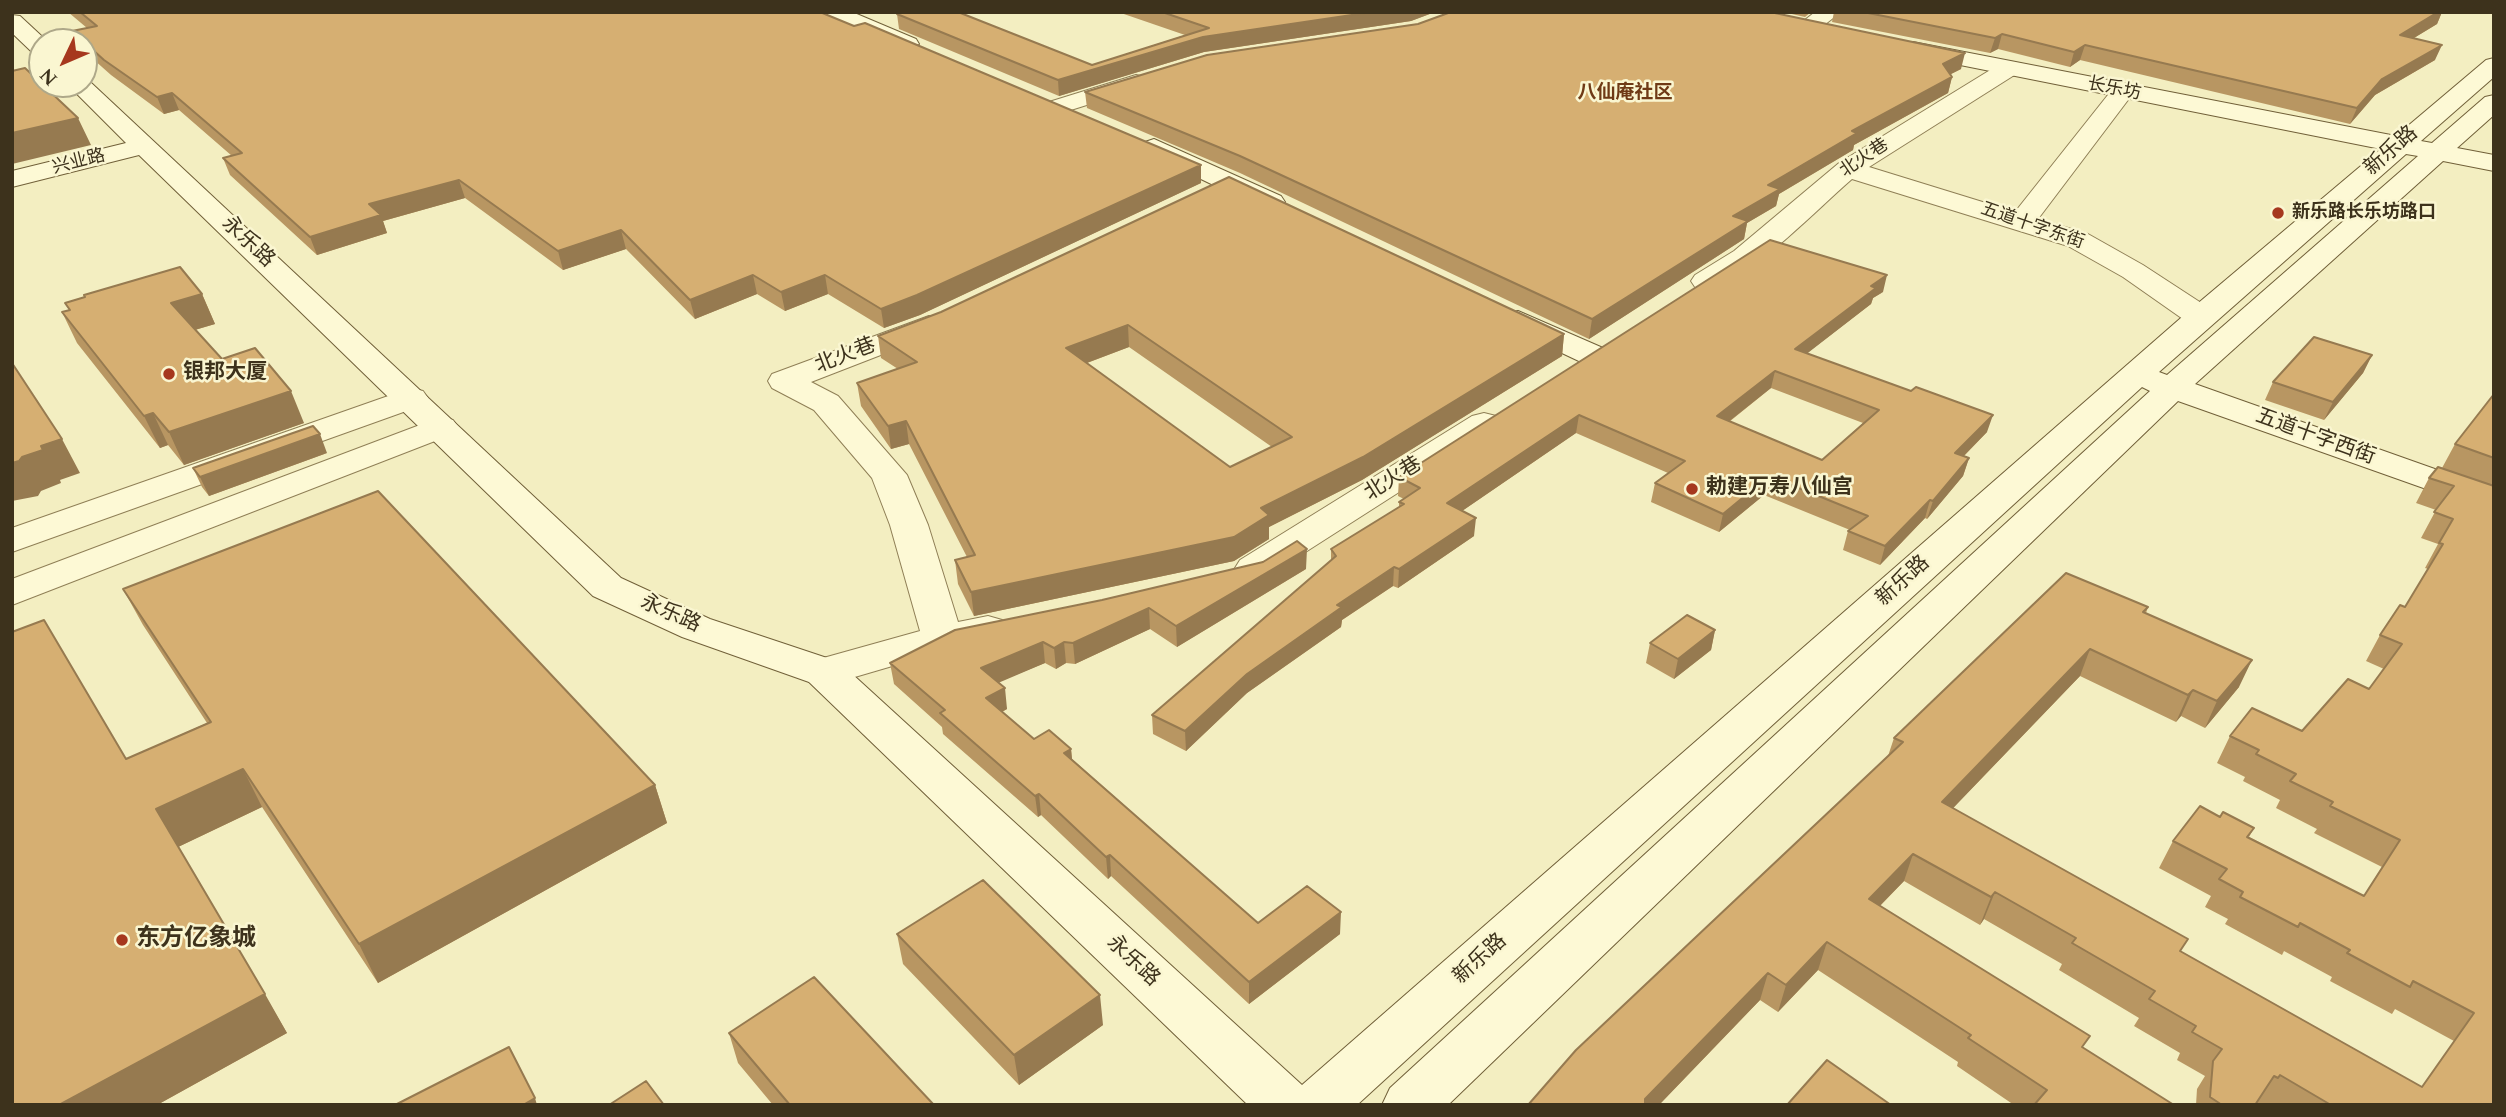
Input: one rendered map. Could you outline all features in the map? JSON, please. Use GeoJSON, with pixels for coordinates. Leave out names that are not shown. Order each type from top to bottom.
{"type":"FeatureCollection","features":[{"type":"Feature","properties":{"kind":"street"},"geometry":{"type":"LineString","coordinates":[[833,12],[924,51]]}},
{"type":"Feature","properties":{"kind":"street"},"geometry":{"type":"LineString","coordinates":[[12,21],[28,36]]}},
{"type":"Feature","properties":{"kind":"street"},"geometry":{"type":"LineString","coordinates":[[1784,22],[1807,27],[1832,22]]}},
{"type":"Feature","properties":{"kind":"street","name":"长乐坊"},"geometry":{"type":"LineString","coordinates":[[1888,44],[2494,163]]}},
{"type":"Feature","properties":{"kind":"street","name":"新乐路"},"geometry":{"type":"LineString","coordinates":[[1410,1105],[2173,387],[2417,149],[2494,65]]}},
{"type":"Feature","properties":{"kind":"street","name":"北火巷"},"geometry":{"type":"LineString","coordinates":[[1686,295],[1744,257],[1848,169],[2008,69]]}},
{"type":"Feature","properties":{"kind":"street"},"geometry":{"type":"LineString","coordinates":[[1094,122],[1046,102],[1151,78]]}},
{"type":"Feature","properties":{"kind":"street"},"geometry":{"type":"LineString","coordinates":[[2021,222],[2123,92]]}},
{"type":"Feature","properties":{"kind":"street","name":"永乐路"},"geometry":{"type":"LineString","coordinates":[[94,98],[607,587],[696,628],[824,673],[1286,1105]]}},
{"type":"Feature","properties":{"kind":"street","name":"新乐路"},"geometry":{"type":"LineString","coordinates":[[1318,1105],[2201,317],[2417,149],[2494,102]]}},
{"type":"Feature","properties":{"kind":"street"},"geometry":{"type":"LineString","coordinates":[[1130,138],[1295,213]]}},
{"type":"Feature","properties":{"kind":"street","name":"兴业路"},"geometry":{"type":"LineString","coordinates":[[12,179],[145,146]]}},
{"type":"Feature","properties":{"kind":"street","name":"五道十字东街"},"geometry":{"type":"LineString","coordinates":[[1848,169],[2078,240],[2133,271],[2201,317]]}},
{"type":"Feature","properties":{"kind":"street"},"geometry":{"type":"LineString","coordinates":[[1194,200],[1231,182]]}},
{"type":"Feature","properties":{"kind":"street"},"geometry":{"type":"LineString","coordinates":[[1493,308],[1604,348],[1557,377]]}},
{"type":"Feature","properties":{"kind":"street","name":"北火巷"},"geometry":{"type":"LineString","coordinates":[[943,638],[909,525],[889,475],[827,403],[784,381],[957,312]]}},
{"type":"Feature","properties":{"kind":"street","name":"五道十字西街"},"geometry":{"type":"LineString","coordinates":[[2135,375],[2494,502]]}},
{"type":"Feature","properties":{"kind":"street"},"geometry":{"type":"LineString","coordinates":[[12,541],[411,398]]}},
{"type":"Feature","properties":{"kind":"street","name":"北火巷"},"geometry":{"type":"LineString","coordinates":[[1221,578],[1248,572],[1511,406]]}},
{"type":"Feature","properties":{"kind":"street"},"geometry":{"type":"LineString","coordinates":[[12,593],[441,427]]}},
{"type":"Feature","properties":{"kind":"street"},"geometry":{"type":"LineString","coordinates":[[824,673],[943,638],[1023,622]]}},
{"type":"Feature","properties":{"kind":"building"},"geometry":{"type":"Polygon","coordinates":[[[80,12],[820,12],[854,26],[865,23],[1201,165],[881,309],[825,275],[781,292],[753,275],[690,300],[621,230],[558,251],[459,180],[369,204],[381,215],[310,237],[223,158],[242,153],[172,93],[157,97],[98,55],[98,28],[87,28],[97,26],[80,12]]]}},
{"type":"Feature","properties":{"kind":"building"},"geometry":{"type":"Polygon","coordinates":[[[958,12],[1092,65],[1209,28],[1162,12],[1372,12],[1203,37],[1058,80],[897,14],[958,12]]]}},
{"type":"Feature","properties":{"kind":"building"},"geometry":{"type":"Polygon","coordinates":[[[1451,12],[1770,12],[1965,53],[1943,64],[1952,77],[1852,131],[1857,133],[1768,185],[1780,189],[1733,216],[1748,221],[1592,319],[1240,156],[1085,92],[1207,55],[1418,24],[1451,12]]]}},
{"type":"Feature","properties":{"kind":"building"},"geometry":{"type":"Polygon","coordinates":[[[1863,12],[2438,12],[2400,35],[2442,45],[2382,79],[2357,108],[2085,45],[2074,52],[2002,34],[1995,38],[1863,12]]]}},
{"type":"Feature","properties":{"kind":"building"},"geometry":{"type":"Polygon","coordinates":[[[25,68],[28,71],[28,98],[57,98],[78,118],[12,133],[12,71],[25,68]]]}},
{"type":"Feature","properties":{"kind":"building"},"geometry":{"type":"Polygon","coordinates":[[[1229,177],[1564,334],[1363,457],[1261,508],[1269,515],[1234,537],[971,592],[955,560],[975,555],[906,421],[888,426],[857,383],[917,362],[878,336],[941,312],[1229,177]],[[1128,325],[1066,348],[1230,467],[1292,437],[1128,325]]]}},
{"type":"Feature","properties":{"kind":"building"},"geometry":{"type":"Polygon","coordinates":[[[1770,240],[1887,275],[1871,286],[1876,288],[1795,349],[1911,391],[1916,387],[1993,415],[1955,453],[1969,458],[1933,501],[1930,500],[1885,546],[1848,531],[1868,516],[1769,476],[1723,514],[1655,483],[1685,461],[1579,415],[1447,503],[1476,518],[1399,569],[1394,567],[1337,605],[1342,607],[1247,674],[1185,731],[1152,715],[1336,556],[1331,549],[1404,504],[1399,502],[1420,488],[1399,477],[1770,240]],[[1775,371],[1717,416],[1822,460],[1879,410],[1775,371]]]}},
{"type":"Feature","properties":{"kind":"building"},"geometry":{"type":"Polygon","coordinates":[[[180,267],[202,294],[171,303],[222,359],[255,348],[291,391],[169,432],[153,413],[144,416],[62,312],[70,310],[65,303],[85,297],[84,295],[180,267]]]}},
{"type":"Feature","properties":{"kind":"building"},"geometry":{"type":"Polygon","coordinates":[[[2314,337],[2372,355],[2333,402],[2273,382],[2314,337]]]}},
{"type":"Feature","properties":{"kind":"building"},"geometry":{"type":"Polygon","coordinates":[[[12,363],[62,439],[41,446],[43,450],[12,463],[12,363]]]}},
{"type":"Feature","properties":{"kind":"building"},"geometry":{"type":"Polygon","coordinates":[[[2494,394],[2494,458],[2455,444],[2494,394]]]}},
{"type":"Feature","properties":{"kind":"building"},"geometry":{"type":"Polygon","coordinates":[[[313,426],[320,434],[200,477],[193,468],[313,426]]]}},
{"type":"Feature","properties":{"kind":"building"},"geometry":{"type":"Polygon","coordinates":[[[2438,467],[2494,486],[2494,1105],[2331,1105],[2280,1075],[2278,1078],[2274,1076],[2255,1105],[2222,1105],[2210,1097],[2213,1061],[2222,1049],[2192,1032],[2196,1026],[2149,999],[2155,991],[2072,943],[2076,938],[1995,892],[1991,897],[1913,854],[1869,899],[2090,1036],[2082,1047],[2174,1105],[2034,1105],[2047,1090],[1968,1038],[1971,1035],[1827,942],[1786,985],[1768,973],[1645,1099],[1645,1105],[1528,1105],[1576,1050],[1903,742],[1894,738],[2066,573],[2148,607],[2143,612],[2252,660],[2217,701],[2193,690],[2188,695],[2090,649],[1942,802],[2188,939],[2180,951],[2422,1087],[2474,1013],[2413,981],[2410,987],[2347,953],[2350,950],[2300,923],[2298,927],[2240,897],[2243,892],[2219,879],[2227,869],[2173,841],[2200,806],[2220,817],[2223,812],[2254,828],[2247,837],[2364,896],[2400,840],[2330,806],[2333,802],[2290,781],[2296,774],[2256,754],[2259,750],[2230,736],[2252,708],[2302,731],[2348,679],[2369,689],[2402,644],[2380,635],[2400,605],[2405,607],[2443,544],[2439,543],[2453,519],[2434,512],[2454,486],[2429,478],[2438,467]]]}},
{"type":"Feature","properties":{"kind":"building"},"geometry":{"type":"Polygon","coordinates":[[[378,491],[655,785],[359,944],[243,769],[156,809],[265,994],[59,1105],[12,1105],[12,632],[44,620],[126,759],[211,722],[123,589],[378,491]]]}},
{"type":"Feature","properties":{"kind":"building"},"geometry":{"type":"Polygon","coordinates":[[[1297,541],[1307,549],[1176,626],[1149,608],[1073,643],[1064,642],[1054,648],[1043,642],[981,668],[1005,688],[986,698],[1034,739],[1049,730],[1071,749],[1064,753],[1258,923],[1307,886],[1341,912],[1249,982],[1110,855],[1106,857],[1039,794],[1035,796],[940,713],[945,710],[890,663],[955,630],[1102,600],[1263,562],[1297,541]]]}},
{"type":"Feature","properties":{"kind":"building"},"geometry":{"type":"Polygon","coordinates":[[[1687,615],[1715,630],[1678,659],[1650,643],[1687,615]]]}},
{"type":"Feature","properties":{"kind":"building"},"geometry":{"type":"Polygon","coordinates":[[[983,880],[1100,995],[1014,1055],[897,934],[983,880]]]}},
{"type":"Feature","properties":{"kind":"building"},"geometry":{"type":"Polygon","coordinates":[[[814,977],[934,1105],[790,1105],[729,1033],[814,977]]]}},
{"type":"Feature","properties":{"kind":"building"},"geometry":{"type":"Polygon","coordinates":[[[509,1047],[535,1098],[523,1105],[395,1105],[509,1047]]]}},
{"type":"Feature","properties":{"kind":"building"},"geometry":{"type":"Polygon","coordinates":[[[1827,1060],[1891,1105],[1787,1105],[1827,1060]]]}},
{"type":"Feature","properties":{"kind":"building"},"geometry":{"type":"Polygon","coordinates":[[[646,1081],[664,1105],[609,1105],[646,1081]]]}},
{"type":"Feature","properties":{"kind":"place","name":"新乐路长乐坊路口"},"geometry":{"type":"Point","coordinates":[2278,213]}},
{"type":"Feature","properties":{"kind":"place","name":"银邦大厦"},"geometry":{"type":"Point","coordinates":[169,374]}},
{"type":"Feature","properties":{"kind":"place","name":"勅建万寿八仙宫"},"geometry":{"type":"Point","coordinates":[1692,489]}},
{"type":"Feature","properties":{"kind":"place","name":"东方亿象城"},"geometry":{"type":"Point","coordinates":[122,940]}},
{"type":"Feature","properties":{"kind":"district","name":"八仙庵社区"},"geometry":{"type":"Point","coordinates":[1625,94]}}]}
